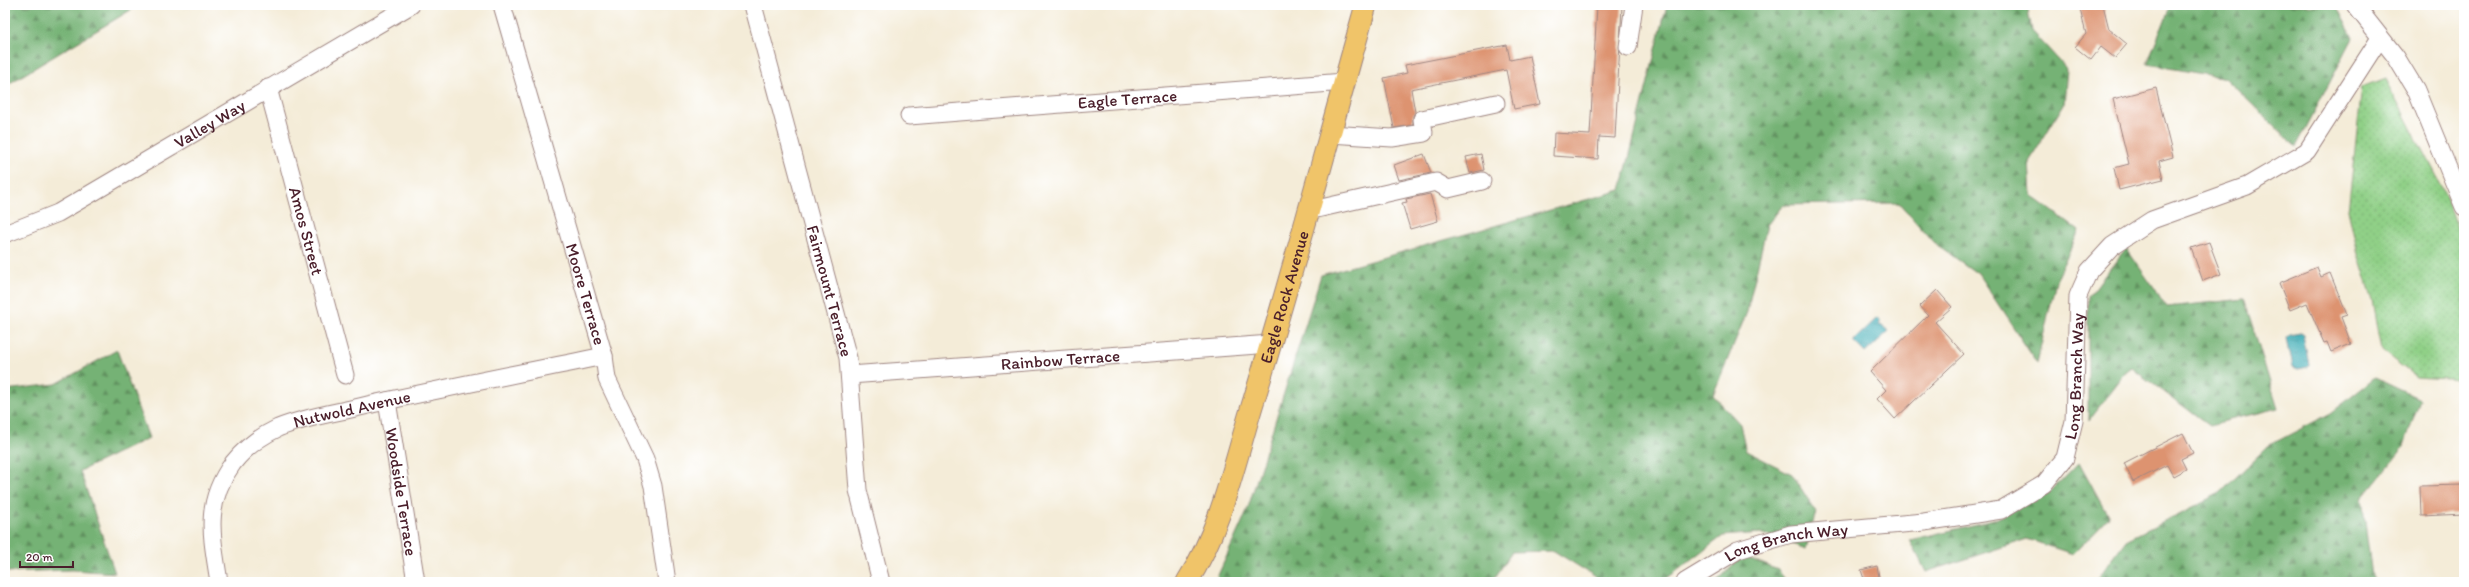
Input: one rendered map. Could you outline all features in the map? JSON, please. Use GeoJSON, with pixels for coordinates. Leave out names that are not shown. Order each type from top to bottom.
{"type":"FeatureCollection","features":[{"type":"Feature","properties":{"kind":"main road","name":"Eagle Rock Avenue"},"geometry":{"type":"LineString","coordinates":[[1187,582],[1199,564],[1213,532],[1271,344],[1366,5]]}},
{"type":"Feature","properties":{"kind":"street","name":"Valley Way"},"geometry":{"type":"LineString","coordinates":[[5,234],[58,213],[411,5]]}},
{"type":"Feature","properties":{"kind":"street","name":"Moore Terrace"},"geometry":{"type":"LineString","coordinates":[[502,5],[604,356],[607,379],[645,459],[653,486],[667,582]]}},
{"type":"Feature","properties":{"kind":"street","name":"Fairmount Terrace"},"geometry":{"type":"LineString","coordinates":[[753,5],[848,358],[858,490],[881,582]]}},
{"type":"Feature","properties":{"kind":"street"},"geometry":{"type":"LineString","coordinates":[[1628,47],[1634,5]]}},
{"type":"Feature","properties":{"kind":"street"},"geometry":{"type":"LineString","coordinates":[[2355,5],[2396,58],[2416,90],[2464,207]]}},
{"type":"Feature","properties":{"kind":"street","name":"Long Branch Way"},"geometry":{"type":"LineString","coordinates":[[1685,582],[1738,550],[1791,534],[1924,522],[2001,510],[2044,484],[2065,458],[2074,421],[2078,296],[2089,271],[2112,246],[2152,220],[2247,186],[2307,151],[2380,38]]}},
{"type":"Feature","properties":{"kind":"street","name":"Eagle Terrace"},"geometry":{"type":"LineString","coordinates":[[909,116],[1344,82]]}},
{"type":"Feature","properties":{"kind":"street","name":"Amos Street"},"geometry":{"type":"LineString","coordinates":[[268,88],[345,375]]}},
{"type":"Feature","properties":{"kind":"street"},"geometry":{"type":"LineString","coordinates":[[1330,134],[1392,138],[1424,133],[1422,119],[1496,103]]}},
{"type":"Feature","properties":{"kind":"street"},"geometry":{"type":"LineString","coordinates":[[1308,211],[1436,182],[1448,189],[1482,181]]}},
{"type":"Feature","properties":{"kind":"street","name":"Rainbow Terrace"},"geometry":{"type":"LineString","coordinates":[[850,375],[1271,344]]}},
{"type":"Feature","properties":{"kind":"street","name":"Nutwold Avenue"},"geometry":{"type":"LineString","coordinates":[[219,582],[210,529],[213,506],[221,483],[234,463],[244,452],[269,432],[387,401],[604,356]]}},
{"type":"Feature","properties":{"kind":"street","name":"Woodside Terrace"},"geometry":{"type":"LineString","coordinates":[[387,401],[416,582]]}},
{"type":"Feature","properties":{"kind":"green space"},"geometry":{"type":"Polygon","coordinates":[[[5,5],[139,5],[5,86],[5,5]]]}},
{"type":"Feature","properties":{"kind":"green space"},"geometry":{"type":"Polygon","coordinates":[[[1667,5],[2027,5],[2032,31],[2067,69],[2064,104],[2029,162],[2031,195],[2079,231],[2057,277],[2037,363],[1978,274],[1933,242],[1899,203],[1783,205],[1767,225],[1747,312],[1713,395],[1740,424],[1746,451],[1792,474],[1816,512],[1806,549],[1761,533],[1723,536],[1662,582],[1604,582],[1554,551],[1512,552],[1492,582],[1215,582],[1247,511],[1321,275],[1621,190],[1667,5]]]}},
{"type":"Feature","properties":{"kind":"green space"},"geometry":{"type":"Polygon","coordinates":[[[2171,5],[2336,5],[2353,38],[2296,147],[2225,78],[2147,64],[2171,5]]]}},
{"type":"Feature","properties":{"kind":"green space"},"geometry":{"type":"Polygon","coordinates":[[[2385,78],[2445,194],[2464,247],[2464,380],[2416,377],[2382,351],[2373,300],[2357,250],[2348,210],[2362,87],[2385,78]]]}},
{"type":"Feature","properties":{"kind":"green space"},"geometry":{"type":"Polygon","coordinates":[[[2126,248],[2167,307],[2244,299],[2278,408],[2209,425],[2130,367],[2088,421],[2088,297],[2126,248]]]}},
{"type":"Feature","properties":{"kind":"green space"},"geometry":{"type":"Polygon","coordinates":[[[117,350],[149,438],[80,471],[115,573],[73,570],[5,572],[5,390],[56,384],[117,350]]]}},
{"type":"Feature","properties":{"kind":"green space"},"geometry":{"type":"Polygon","coordinates":[[[2375,378],[2420,399],[2404,447],[2362,499],[2372,576],[2375,582],[2095,582],[2126,540],[2220,493],[2268,446],[2331,413],[2375,378]]]}},
{"type":"Feature","properties":{"kind":"green space"},"geometry":{"type":"Polygon","coordinates":[[[2079,462],[2109,517],[2073,554],[2027,539],[1926,572],[1910,540],[1994,520],[2050,492],[2079,462]]]}},
{"type":"Feature","properties":{"kind":"green space"},"geometry":{"type":"Polygon","coordinates":[[[1743,556],[1778,570],[1787,582],[1716,582],[1743,556]]]}},
{"type":"Feature","properties":{"kind":"water"},"geometry":{"type":"Polygon","coordinates":[[[1877,318],[1881,321],[1879,324],[1889,331],[1865,353],[1853,341],[1877,318]]]}},
{"type":"Feature","properties":{"kind":"water"},"geometry":{"type":"Polygon","coordinates":[[[2300,333],[2303,335],[2309,364],[2308,367],[2298,369],[2293,367],[2287,338],[2290,335],[2300,333]]]}},
{"type":"Feature","properties":{"kind":"building"},"geometry":{"type":"Polygon","coordinates":[[[1597,5],[1622,5],[1615,138],[1599,137],[1598,159],[1553,156],[1554,133],[1590,135],[1597,5]]]}},
{"type":"Feature","properties":{"kind":"building"},"geometry":{"type":"Polygon","coordinates":[[[2079,5],[2103,5],[2109,29],[2127,44],[2115,58],[2101,47],[2091,60],[2075,47],[2086,34],[2079,5]]]}},
{"type":"Feature","properties":{"kind":"building"},"geometry":{"type":"Polygon","coordinates":[[[1507,45],[1510,60],[1530,56],[1540,104],[1514,109],[1506,70],[1411,89],[1415,112],[1413,116],[1413,125],[1394,128],[1384,78],[1407,73],[1405,65],[1507,45]]]}},
{"type":"Feature","properties":{"kind":"building"},"geometry":{"type":"Polygon","coordinates":[[[2156,88],[2173,157],[2159,161],[2163,179],[2119,190],[2114,168],[2129,164],[2113,99],[2156,88]]]}},
{"type":"Feature","properties":{"kind":"building"},"geometry":{"type":"Polygon","coordinates":[[[1424,154],[1431,173],[1399,180],[1394,165],[1424,154]]]}},
{"type":"Feature","properties":{"kind":"building"},"geometry":{"type":"Polygon","coordinates":[[[1481,154],[1484,170],[1470,173],[1466,157],[1481,154]]]}},
{"type":"Feature","properties":{"kind":"building"},"geometry":{"type":"Polygon","coordinates":[[[1430,194],[1438,221],[1410,229],[1402,203],[1407,202],[1406,199],[1430,194]]]}},
{"type":"Feature","properties":{"kind":"building"},"geometry":{"type":"Polygon","coordinates":[[[2209,242],[2221,274],[2203,281],[2191,248],[2209,242]]]}},
{"type":"Feature","properties":{"kind":"building"},"geometry":{"type":"Polygon","coordinates":[[[2317,267],[2321,277],[2330,273],[2347,315],[2341,317],[2351,344],[2331,352],[2327,342],[2324,343],[2307,303],[2290,310],[2279,283],[2317,267]]]}},
{"type":"Feature","properties":{"kind":"building"},"geometry":{"type":"Polygon","coordinates":[[[1937,290],[1952,307],[1935,322],[1964,354],[1895,419],[1877,399],[1886,390],[1870,372],[1928,315],[1920,306],[1937,290]]]}},
{"type":"Feature","properties":{"kind":"building"},"geometry":{"type":"Polygon","coordinates":[[[2183,433],[2193,453],[2181,459],[2186,469],[2173,476],[2167,465],[2133,482],[2124,463],[2183,433]]]}},
{"type":"Feature","properties":{"kind":"building"},"geometry":{"type":"Polygon","coordinates":[[[2464,485],[2464,514],[2421,516],[2420,486],[2464,485]]]}},
{"type":"Feature","properties":{"kind":"building"},"geometry":{"type":"Polygon","coordinates":[[[1877,566],[1880,582],[1865,582],[1861,570],[1877,566]]]}}]}
